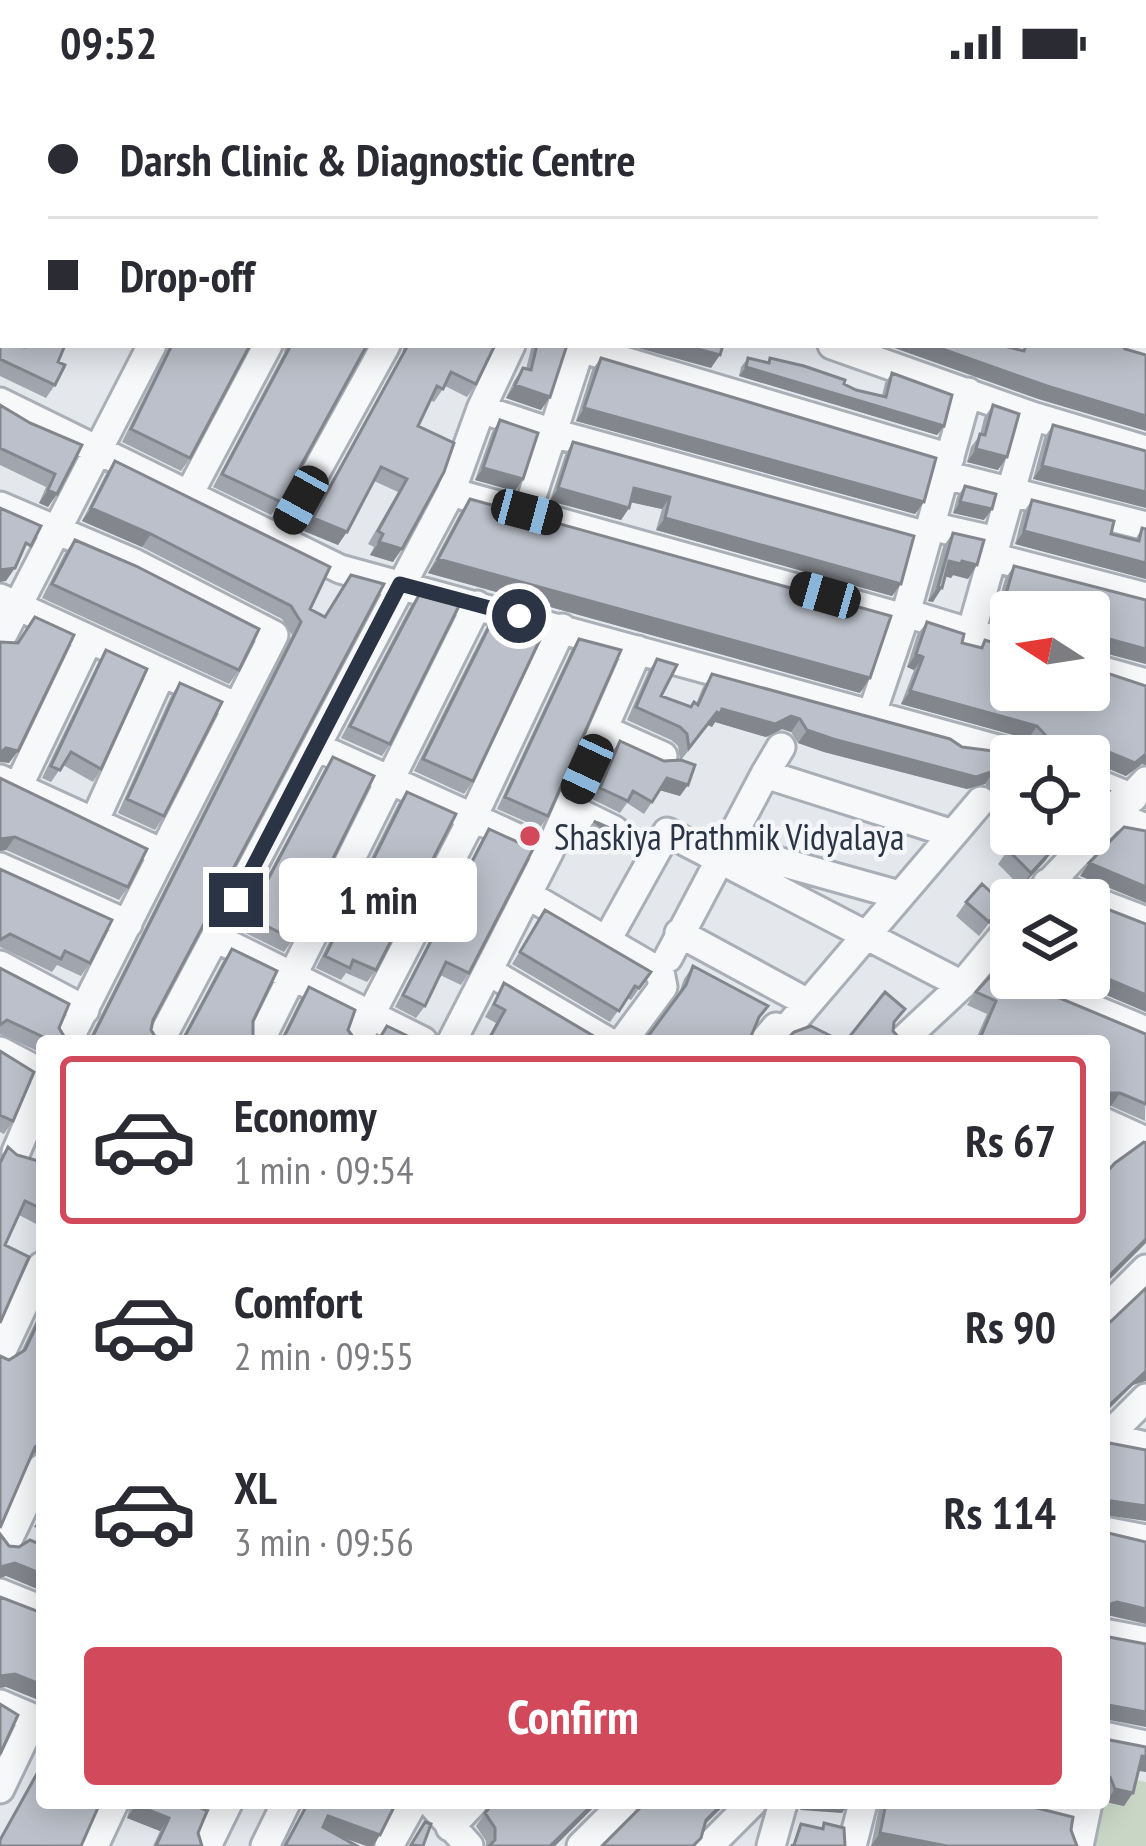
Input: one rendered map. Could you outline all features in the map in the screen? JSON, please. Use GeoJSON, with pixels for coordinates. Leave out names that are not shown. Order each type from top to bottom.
{"type":"FeatureCollection","features":[{"type":"Feature","properties":{"kind":"street"},"geometry":{"type":"LineString","coordinates":[[0,640],[9,603],[55,530],[150,348]]}},
{"type":"Feature","properties":{"kind":"street"},"geometry":{"type":"LineString","coordinates":[[189,494],[266,348]]}},
{"type":"Feature","properties":{"kind":"street"},"geometry":{"type":"LineString","coordinates":[[280,537],[384,348]]}},
{"type":"Feature","properties":{"kind":"street"},"geometry":{"type":"LineString","coordinates":[[163,1035],[451,492],[510,348]]}},
{"type":"Feature","properties":{"kind":"street"},"geometry":{"type":"LineString","coordinates":[[527,512],[575,348]]}},
{"type":"Feature","properties":{"kind":"street"},"geometry":{"type":"LineString","coordinates":[[578,348],[947,466],[1011,491],[1146,526]]}},
{"type":"Feature","properties":{"kind":"street"},"geometry":{"type":"LineString","coordinates":[[841,348],[1032,416],[1146,450]]}},
{"type":"Feature","properties":{"kind":"street"},"geometry":{"type":"LineString","coordinates":[[871,716],[905,615],[968,392]]}},
{"type":"Feature","properties":{"kind":"street"},"geometry":{"type":"LineString","coordinates":[[0,403],[340,569],[990,747]]}},
{"type":"Feature","properties":{"kind":"street"},"geometry":{"type":"LineString","coordinates":[[482,409],[553,433],[995,549],[1146,597]]}},
{"type":"Feature","properties":{"kind":"street"},"geometry":{"type":"LineString","coordinates":[[971,633],[1032,416]]}},
{"type":"Feature","properties":{"kind":"street"},"geometry":{"type":"LineString","coordinates":[[451,492],[990,639]]}},
{"type":"Feature","properties":{"kind":"street"},"geometry":{"type":"LineString","coordinates":[[0,506],[134,563],[274,635],[71,1035]]}},
{"type":"Feature","properties":{"kind":"street"},"geometry":{"type":"LineString","coordinates":[[9,603],[237,707]]}},
{"type":"Feature","properties":{"kind":"street"},"geometry":{"type":"LineString","coordinates":[[263,1035],[477,604]]}},
{"type":"Feature","properties":{"kind":"street"},"geometry":{"type":"LineString","coordinates":[[360,1035],[472,818],[562,628]]}},
{"type":"Feature","properties":{"kind":"street"},"geometry":{"type":"LineString","coordinates":[[89,639],[9,783],[163,853]]}},
{"type":"Feature","properties":{"kind":"street"},"geometry":{"type":"LineString","coordinates":[[455,1035],[549,852],[638,650]]}},
{"type":"Feature","properties":{"kind":"street"},"geometry":{"type":"LineString","coordinates":[[1110,673],[1146,683]]}},
{"type":"Feature","properties":{"kind":"street"},"geometry":{"type":"LineString","coordinates":[[94,822],[161,674]]}},
{"type":"Feature","properties":{"kind":"street"},"geometry":{"type":"LineString","coordinates":[[605,730],[663,757]]}},
{"type":"Feature","properties":{"kind":"street"},"geometry":{"type":"LineString","coordinates":[[781,746],[674,945],[808,1003]]}},
{"type":"Feature","properties":{"kind":"street"},"geometry":{"type":"LineString","coordinates":[[316,747],[549,852]]}},
{"type":"Feature","properties":{"kind":"street"},"geometry":{"type":"LineString","coordinates":[[765,774],[953,834]]}},
{"type":"Feature","properties":{"kind":"street"},"geometry":{"type":"LineString","coordinates":[[1052,879],[1131,798],[1146,828]]}},
{"type":"Feature","properties":{"kind":"street"},"geometry":{"type":"LineString","coordinates":[[776,1032],[808,1003],[981,801]]}},
{"type":"Feature","properties":{"kind":"street"},"geometry":{"type":"LineString","coordinates":[[569,808],[614,830]]}},
{"type":"Feature","properties":{"kind":"street"},"geometry":{"type":"LineString","coordinates":[[613,928],[667,832],[723,854],[899,895]]}},
{"type":"Feature","properties":{"kind":"street"},"geometry":{"type":"LineString","coordinates":[[723,854],[962,986]]}},
{"type":"Feature","properties":{"kind":"street"},"geometry":{"type":"LineString","coordinates":[[0,867],[128,924]]}},
{"type":"Feature","properties":{"kind":"street"},"geometry":{"type":"LineString","coordinates":[[528,896],[660,972],[663,987],[627,1035]]}},
{"type":"Feature","properties":{"kind":"street"},"geometry":{"type":"LineString","coordinates":[[1110,910],[1146,920]]}},
{"type":"Feature","properties":{"kind":"street"},"geometry":{"type":"LineString","coordinates":[[216,938],[411,1035]]}},
{"type":"Feature","properties":{"kind":"street"},"geometry":{"type":"LineString","coordinates":[[918,1035],[990,951]]}},
{"type":"Feature","properties":{"kind":"street"},"geometry":{"type":"LineString","coordinates":[[982,960],[990,964]]}},
{"type":"Feature","properties":{"kind":"street"},"geometry":{"type":"LineString","coordinates":[[0,965],[85,1010]]}},
{"type":"Feature","properties":{"kind":"street"},"geometry":{"type":"LineString","coordinates":[[490,972],[597,1035]]}},
{"type":"Feature","properties":{"kind":"street"},"geometry":{"type":"LineString","coordinates":[[1071,999],[1146,1030]]}},
{"type":"Feature","properties":{"kind":"street"},"geometry":{"type":"LineString","coordinates":[[0,1051],[36,1070]]}},
{"type":"Feature","properties":{"kind":"street"},"geometry":{"type":"LineString","coordinates":[[19,1152],[36,1106]]}},
{"type":"Feature","properties":{"kind":"street"},"geometry":{"type":"LineString","coordinates":[[1110,1125],[1138,1138]]}},
{"type":"Feature","properties":{"kind":"street"},"geometry":{"type":"LineString","coordinates":[[1110,1155],[1138,1138]]}},
{"type":"Feature","properties":{"kind":"street"},"geometry":{"type":"LineString","coordinates":[[1110,1305],[1146,1269]]}},
{"type":"Feature","properties":{"kind":"street"},"geometry":{"type":"LineString","coordinates":[[0,1355],[33,1308]]}},
{"type":"Feature","properties":{"kind":"street"},"geometry":{"type":"LineString","coordinates":[[1110,1434],[1146,1398]]}},
{"type":"Feature","properties":{"kind":"street"},"geometry":{"type":"LineString","coordinates":[[1110,1440],[1146,1446]]}},
{"type":"Feature","properties":{"kind":"street"},"geometry":{"type":"LineString","coordinates":[[7,1542],[36,1481]]}},
{"type":"Feature","properties":{"kind":"street"},"geometry":{"type":"LineString","coordinates":[[1110,1533],[1146,1539]]}},
{"type":"Feature","properties":{"kind":"street"},"geometry":{"type":"LineString","coordinates":[[0,1593],[36,1608]]}},
{"type":"Feature","properties":{"kind":"street"},"geometry":{"type":"LineString","coordinates":[[1110,1634],[1146,1641]]}},
{"type":"Feature","properties":{"kind":"street"},"geometry":{"type":"LineString","coordinates":[[0,1704],[36,1719]]}},
{"type":"Feature","properties":{"kind":"street"},"geometry":{"type":"LineString","coordinates":[[0,1789],[36,1724]]}},
{"type":"Feature","properties":{"kind":"street"},"geometry":{"type":"LineString","coordinates":[[1110,1737],[1146,1745]]}},
{"type":"Feature","properties":{"kind":"street"},"geometry":{"type":"LineString","coordinates":[[94,1846],[111,1809]]}},
{"type":"Feature","properties":{"kind":"street"},"geometry":{"type":"LineString","coordinates":[[207,1846],[225,1809]]}},
{"type":"Feature","properties":{"kind":"street"},"geometry":{"type":"LineString","coordinates":[[265,1846],[283,1809]]}},
{"type":"Feature","properties":{"kind":"street"},"geometry":{"type":"LineString","coordinates":[[389,1846],[410,1809]]}},
{"type":"Feature","properties":{"kind":"street"},"geometry":{"type":"LineString","coordinates":[[436,1809],[459,1836]]}},
{"type":"Feature","properties":{"kind":"street"},"geometry":{"type":"LineString","coordinates":[[581,1846],[618,1809]]}},
{"type":"Feature","properties":{"kind":"street"},"geometry":{"type":"LineString","coordinates":[[709,1846],[746,1809]]}},
{"type":"Feature","properties":{"kind":"street"},"geometry":{"type":"LineString","coordinates":[[771,1846],[781,1809]]}},
{"type":"Feature","properties":{"kind":"street"},"geometry":{"type":"LineString","coordinates":[[852,1846],[861,1809]]}},
{"type":"Feature","properties":{"kind":"street"},"geometry":{"type":"LineString","coordinates":[[1079,1846],[1086,1810]]}},
{"type":"Feature","properties":{"kind":"green space"},"geometry":{"type":"Polygon","coordinates":[[[1110,1775],[1146,1782],[1146,1846],[1089,1846],[1098,1809],[1110,1809],[1110,1775]]]}},
{"type":"Feature","properties":{"kind":"building"},"geometry":{"type":"Polygon","coordinates":[[[0,348],[64,348],[58,362],[65,365],[55,385],[0,359],[0,348]]]}},
{"type":"Feature","properties":{"kind":"building"},"geometry":{"type":"Polygon","coordinates":[[[171,348],[248,348],[190,458],[131,429],[171,348]]]}},
{"type":"Feature","properties":{"kind":"building"},"geometry":{"type":"Polygon","coordinates":[[[289,348],[365,348],[281,502],[222,474],[289,348]]]}},
{"type":"Feature","properties":{"kind":"building"},"geometry":{"type":"Polygon","coordinates":[[[406,348],[494,348],[476,384],[451,372],[443,389],[437,386],[418,426],[454,443],[444,472],[402,549],[379,542],[383,534],[378,531],[407,479],[381,467],[347,532],[313,518],[406,348]]]}},
{"type":"Feature","properties":{"kind":"building"},"geometry":{"type":"Polygon","coordinates":[[[536,348],[566,348],[550,397],[515,385],[523,368],[531,370],[536,348]]]}},
{"type":"Feature","properties":{"kind":"building"},"geometry":{"type":"Polygon","coordinates":[[[694,348],[722,348],[720,355],[694,348]]]}},
{"type":"Feature","properties":{"kind":"building"},"geometry":{"type":"Polygon","coordinates":[[[939,348],[1124,348],[1146,355],[1146,416],[939,348]]]}},
{"type":"Feature","properties":{"kind":"building"},"geometry":{"type":"Polygon","coordinates":[[[601,358],[936,458],[924,502],[584,408],[601,358]]]}},
{"type":"Feature","properties":{"kind":"building"},"geometry":{"type":"Polygon","coordinates":[[[748,358],[804,366],[845,380],[844,384],[856,390],[886,397],[892,373],[952,395],[944,426],[746,367],[748,358]]]}},
{"type":"Feature","properties":{"kind":"building"},"geometry":{"type":"Polygon","coordinates":[[[0,405],[82,445],[57,494],[48,490],[55,474],[0,448],[0,405]]]}},
{"type":"Feature","properties":{"kind":"building"},"geometry":{"type":"Polygon","coordinates":[[[993,405],[1019,414],[1007,457],[976,449],[993,405]]]}},
{"type":"Feature","properties":{"kind":"building"},"geometry":{"type":"Polygon","coordinates":[[[500,420],[538,433],[523,479],[483,468],[500,420]]]}},
{"type":"Feature","properties":{"kind":"building"},"geometry":{"type":"Polygon","coordinates":[[[1053,425],[1146,451],[1146,492],[1042,466],[1053,425]]]}},
{"type":"Feature","properties":{"kind":"building"},"geometry":{"type":"Polygon","coordinates":[[[573,442],[914,536],[901,584],[665,518],[670,497],[634,488],[629,508],[558,488],[573,442]]]}},
{"type":"Feature","properties":{"kind":"building"},"geometry":{"type":"Polygon","coordinates":[[[115,461],[330,567],[310,609],[325,617],[351,575],[384,584],[153,1020],[154,1035],[94,1035],[301,622],[291,606],[91,508],[115,461]]]}},
{"type":"Feature","properties":{"kind":"building"},"geometry":{"type":"Polygon","coordinates":[[[965,486],[996,494],[992,509],[960,502],[965,486]]]}},
{"type":"Feature","properties":{"kind":"building"},"geometry":{"type":"Polygon","coordinates":[[[470,499],[891,616],[870,678],[438,559],[470,499]]]}},
{"type":"Feature","properties":{"kind":"building"},"geometry":{"type":"Polygon","coordinates":[[[1032,500],[1114,521],[1111,534],[1139,541],[1142,528],[1146,529],[1146,563],[1024,531],[1032,500]]]}},
{"type":"Feature","properties":{"kind":"building"},"geometry":{"type":"Polygon","coordinates":[[[0,508],[41,526],[31,546],[26,543],[15,568],[0,570],[0,508]]]}},
{"type":"Feature","properties":{"kind":"building"},"geometry":{"type":"Polygon","coordinates":[[[953,533],[984,540],[977,565],[949,561],[942,588],[938,587],[953,533]]]}},
{"type":"Feature","properties":{"kind":"building"},"geometry":{"type":"Polygon","coordinates":[[[75,540],[259,629],[239,670],[52,584],[75,540]]]}},
{"type":"Feature","properties":{"kind":"building"},"geometry":{"type":"Polygon","coordinates":[[[1014,566],[1146,600],[1146,649],[1110,639],[1110,591],[1007,591],[1014,566]]]}},
{"type":"Feature","properties":{"kind":"building"},"geometry":{"type":"Polygon","coordinates":[[[419,595],[459,606],[390,744],[350,726],[419,595]]]}},
{"type":"Feature","properties":{"kind":"building"},"geometry":{"type":"Polygon","coordinates":[[[495,615],[545,629],[473,781],[423,759],[495,615]]]}},
{"type":"Feature","properties":{"kind":"building"},"geometry":{"type":"Polygon","coordinates":[[[35,617],[74,635],[18,751],[6,748],[0,753],[0,642],[18,643],[35,617]]]}},
{"type":"Feature","properties":{"kind":"building"},"geometry":{"type":"Polygon","coordinates":[[[927,622],[964,634],[962,643],[982,648],[985,640],[990,642],[990,711],[1110,711],[1110,674],[1146,686],[1146,754],[1135,763],[1110,753],[1110,735],[1045,735],[1037,726],[910,691],[923,657],[916,654],[927,622]]]}},
{"type":"Feature","properties":{"kind":"building"},"geometry":{"type":"Polygon","coordinates":[[[579,639],[621,650],[548,816],[505,797],[579,639]]]}},
{"type":"Feature","properties":{"kind":"building"},"geometry":{"type":"Polygon","coordinates":[[[106,650],[147,669],[101,769],[71,752],[60,770],[51,766],[106,650]]]}},
{"type":"Feature","properties":{"kind":"building"},"geometry":{"type":"Polygon","coordinates":[[[657,659],[677,665],[661,696],[691,707],[694,702],[698,705],[712,674],[950,739],[962,747],[990,751],[990,772],[976,777],[833,739],[807,730],[800,719],[791,716],[775,724],[722,709],[689,748],[687,734],[680,727],[636,707],[657,659]]]}},
{"type":"Feature","properties":{"kind":"building"},"geometry":{"type":"Polygon","coordinates":[[[180,683],[222,702],[164,816],[127,799],[180,683]]]}},
{"type":"Feature","properties":{"kind":"building"},"geometry":{"type":"Polygon","coordinates":[[[620,741],[664,761],[695,765],[688,785],[667,778],[652,802],[633,791],[628,801],[600,788],[620,741]]]}},
{"type":"Feature","properties":{"kind":"building"},"geometry":{"type":"Polygon","coordinates":[[[333,757],[374,776],[293,939],[248,917],[333,757]]]}},
{"type":"Feature","properties":{"kind":"building"},"geometry":{"type":"Polygon","coordinates":[[[0,778],[147,849],[128,887],[15,837],[0,839],[0,778]]]}},
{"type":"Feature","properties":{"kind":"building"},"geometry":{"type":"Polygon","coordinates":[[[407,792],[456,814],[376,970],[353,960],[350,968],[325,956],[407,792]]]}},
{"type":"Feature","properties":{"kind":"building"},"geometry":{"type":"Polygon","coordinates":[[[594,821],[623,834],[619,840],[594,821]]]}},
{"type":"Feature","properties":{"kind":"building"},"geometry":{"type":"Polygon","coordinates":[[[1124,827],[1146,831],[1146,887],[1089,863],[1097,855],[1110,855],[1110,841],[1124,827]]]}},
{"type":"Feature","properties":{"kind":"building"},"geometry":{"type":"Polygon","coordinates":[[[489,829],[533,849],[469,973],[446,962],[425,1006],[403,995],[489,829]]]}},
{"type":"Feature","properties":{"kind":"building"},"geometry":{"type":"Polygon","coordinates":[[[1013,855],[1048,855],[1031,873],[1013,855]]]}},
{"type":"Feature","properties":{"kind":"building"},"geometry":{"type":"Polygon","coordinates":[[[0,869],[112,920],[90,963],[65,951],[61,959],[10,934],[0,940],[0,869]]]}},
{"type":"Feature","properties":{"kind":"building"},"geometry":{"type":"Polygon","coordinates":[[[982,884],[990,891],[990,921],[989,922],[966,902],[982,884]]]}},
{"type":"Feature","properties":{"kind":"building"},"geometry":{"type":"Polygon","coordinates":[[[545,910],[651,972],[619,1011],[520,952],[545,910]]]}},
{"type":"Feature","properties":{"kind":"building"},"geometry":{"type":"Polygon","coordinates":[[[1110,910],[1146,924],[1146,995],[1110,980],[1110,910]]]}},
{"type":"Feature","properties":{"kind":"building"},"geometry":{"type":"Polygon","coordinates":[[[232,949],[277,971],[253,1021],[253,1035],[186,1035],[232,949]]]}},
{"type":"Feature","properties":{"kind":"building"},"geometry":{"type":"Polygon","coordinates":[[[693,966],[768,1006],[752,1035],[649,1035],[686,985],[693,966]]]}},
{"type":"Feature","properties":{"kind":"building"},"geometry":{"type":"Polygon","coordinates":[[[0,968],[69,1004],[59,1028],[63,1035],[39,1035],[7,1020],[0,1025],[0,968]]]}},
{"type":"Feature","properties":{"kind":"building"},"geometry":{"type":"Polygon","coordinates":[[[990,977],[990,998],[976,992],[990,977]]]}},
{"type":"Feature","properties":{"kind":"building"},"geometry":{"type":"Polygon","coordinates":[[[504,983],[592,1035],[491,1035],[505,1010],[494,1004],[504,983]]]}},
{"type":"Feature","properties":{"kind":"building"},"geometry":{"type":"Polygon","coordinates":[[[309,987],[355,1010],[348,1030],[352,1035],[284,1035],[309,987]]]}},
{"type":"Feature","properties":{"kind":"building"},"geometry":{"type":"Polygon","coordinates":[[[885,992],[905,1009],[894,1022],[897,1035],[851,1035],[885,992]]]}},
{"type":"Feature","properties":{"kind":"building"},"geometry":{"type":"Polygon","coordinates":[[[992,999],[1062,999],[1146,1034],[1146,1104],[1110,1093],[1110,1035],[981,1035],[996,1001],[992,999]]]}},
{"type":"Feature","properties":{"kind":"building"},"geometry":{"type":"Polygon","coordinates":[[[387,1026],[406,1035],[382,1035],[387,1026]]]}},
{"type":"Feature","properties":{"kind":"building"},"geometry":{"type":"Polygon","coordinates":[[[811,1026],[829,1035],[791,1035],[811,1026]]]}},
{"type":"Feature","properties":{"kind":"building"},"geometry":{"type":"Polygon","coordinates":[[[0,1051],[34,1072],[13,1121],[0,1115],[0,1051]]]}},
{"type":"Feature","properties":{"kind":"building"},"geometry":{"type":"Polygon","coordinates":[[[1146,1143],[1146,1239],[1110,1275],[1110,1168],[1146,1143]]]}},
{"type":"Feature","properties":{"kind":"building"},"geometry":{"type":"Polygon","coordinates":[[[8,1147],[36,1160],[36,1206],[25,1201],[5,1245],[29,1257],[0,1323],[0,1163],[8,1147]]]}},
{"type":"Feature","properties":{"kind":"building"},"geometry":{"type":"Polygon","coordinates":[[[1146,1288],[1146,1371],[1110,1404],[1110,1322],[1146,1288]]]}},
{"type":"Feature","properties":{"kind":"building"},"geometry":{"type":"Polygon","coordinates":[[[36,1327],[36,1446],[0,1528],[0,1356],[9,1360],[25,1350],[36,1327]]]}},
{"type":"Feature","properties":{"kind":"building"},"geometry":{"type":"Polygon","coordinates":[[[1110,1443],[1146,1450],[1146,1506],[1110,1501],[1110,1443]]]}},
{"type":"Feature","properties":{"kind":"building"},"geometry":{"type":"Polygon","coordinates":[[[1110,1533],[1146,1542],[1146,1609],[1110,1604],[1110,1533]]]}},
{"type":"Feature","properties":{"kind":"building"},"geometry":{"type":"Polygon","coordinates":[[[0,1534],[9,1546],[36,1542],[36,1572],[15,1563],[0,1567],[0,1534]]]}},
{"type":"Feature","properties":{"kind":"building"},"geometry":{"type":"Polygon","coordinates":[[[0,1597],[36,1611],[36,1683],[15,1674],[0,1676],[0,1597]]]}},
{"type":"Feature","properties":{"kind":"building"},"geometry":{"type":"Polygon","coordinates":[[[1110,1637],[1146,1644],[1146,1712],[1110,1705],[1110,1637]]]}},
{"type":"Feature","properties":{"kind":"building"},"geometry":{"type":"Polygon","coordinates":[[[0,1704],[18,1715],[0,1754],[0,1704]]]}},
{"type":"Feature","properties":{"kind":"building"},"geometry":{"type":"Polygon","coordinates":[[[1110,1740],[1146,1747],[1133,1793],[1115,1789],[1110,1777],[1110,1740]]]}},
{"type":"Feature","properties":{"kind":"building"},"geometry":{"type":"Polygon","coordinates":[[[36,1775],[36,1809],[97,1809],[81,1846],[0,1846],[36,1775]]]}},
{"type":"Feature","properties":{"kind":"building"},"geometry":{"type":"Polygon","coordinates":[[[146,1809],[207,1811],[198,1833],[202,1846],[156,1846],[169,1818],[146,1809]]]}},
{"type":"Feature","properties":{"kind":"building"},"geometry":{"type":"Polygon","coordinates":[[[305,1809],[393,1809],[380,1835],[328,1816],[323,1827],[357,1846],[285,1846],[305,1809]]]}},
{"type":"Feature","properties":{"kind":"building"},"geometry":{"type":"Polygon","coordinates":[[[488,1809],[588,1809],[550,1846],[489,1846],[495,1840],[495,1828],[485,1813],[488,1809]]]}},
{"type":"Feature","properties":{"kind":"building"},"geometry":{"type":"Polygon","coordinates":[[[639,1809],[717,1809],[693,1846],[602,1846],[639,1809]]]}},
{"type":"Feature","properties":{"kind":"building"},"geometry":{"type":"Polygon","coordinates":[[[885,1809],[1041,1809],[1073,1817],[1071,1830],[1077,1846],[947,1846],[880,1833],[885,1809]]]}},
{"type":"Feature","properties":{"kind":"building"},"geometry":{"type":"Polygon","coordinates":[[[425,1822],[431,1824],[423,1846],[411,1845],[425,1822]]]}},
{"type":"Feature","properties":{"kind":"building"},"geometry":{"type":"Polygon","coordinates":[[[824,1823],[844,1828],[845,1846],[791,1846],[801,1824],[823,1829],[824,1823]]]}},
{"type":"Feature","properties":{"kind":"place","name":"Shaskiya Prathmik Vidyalaya"},"geometry":{"type":"Point","coordinates":[530,836]}},
{"type":"Feature","properties":{"kind":"route"},"geometry":{"type":"LineString","coordinates":[[236,900],[400,584],[519,616]]}}]}
